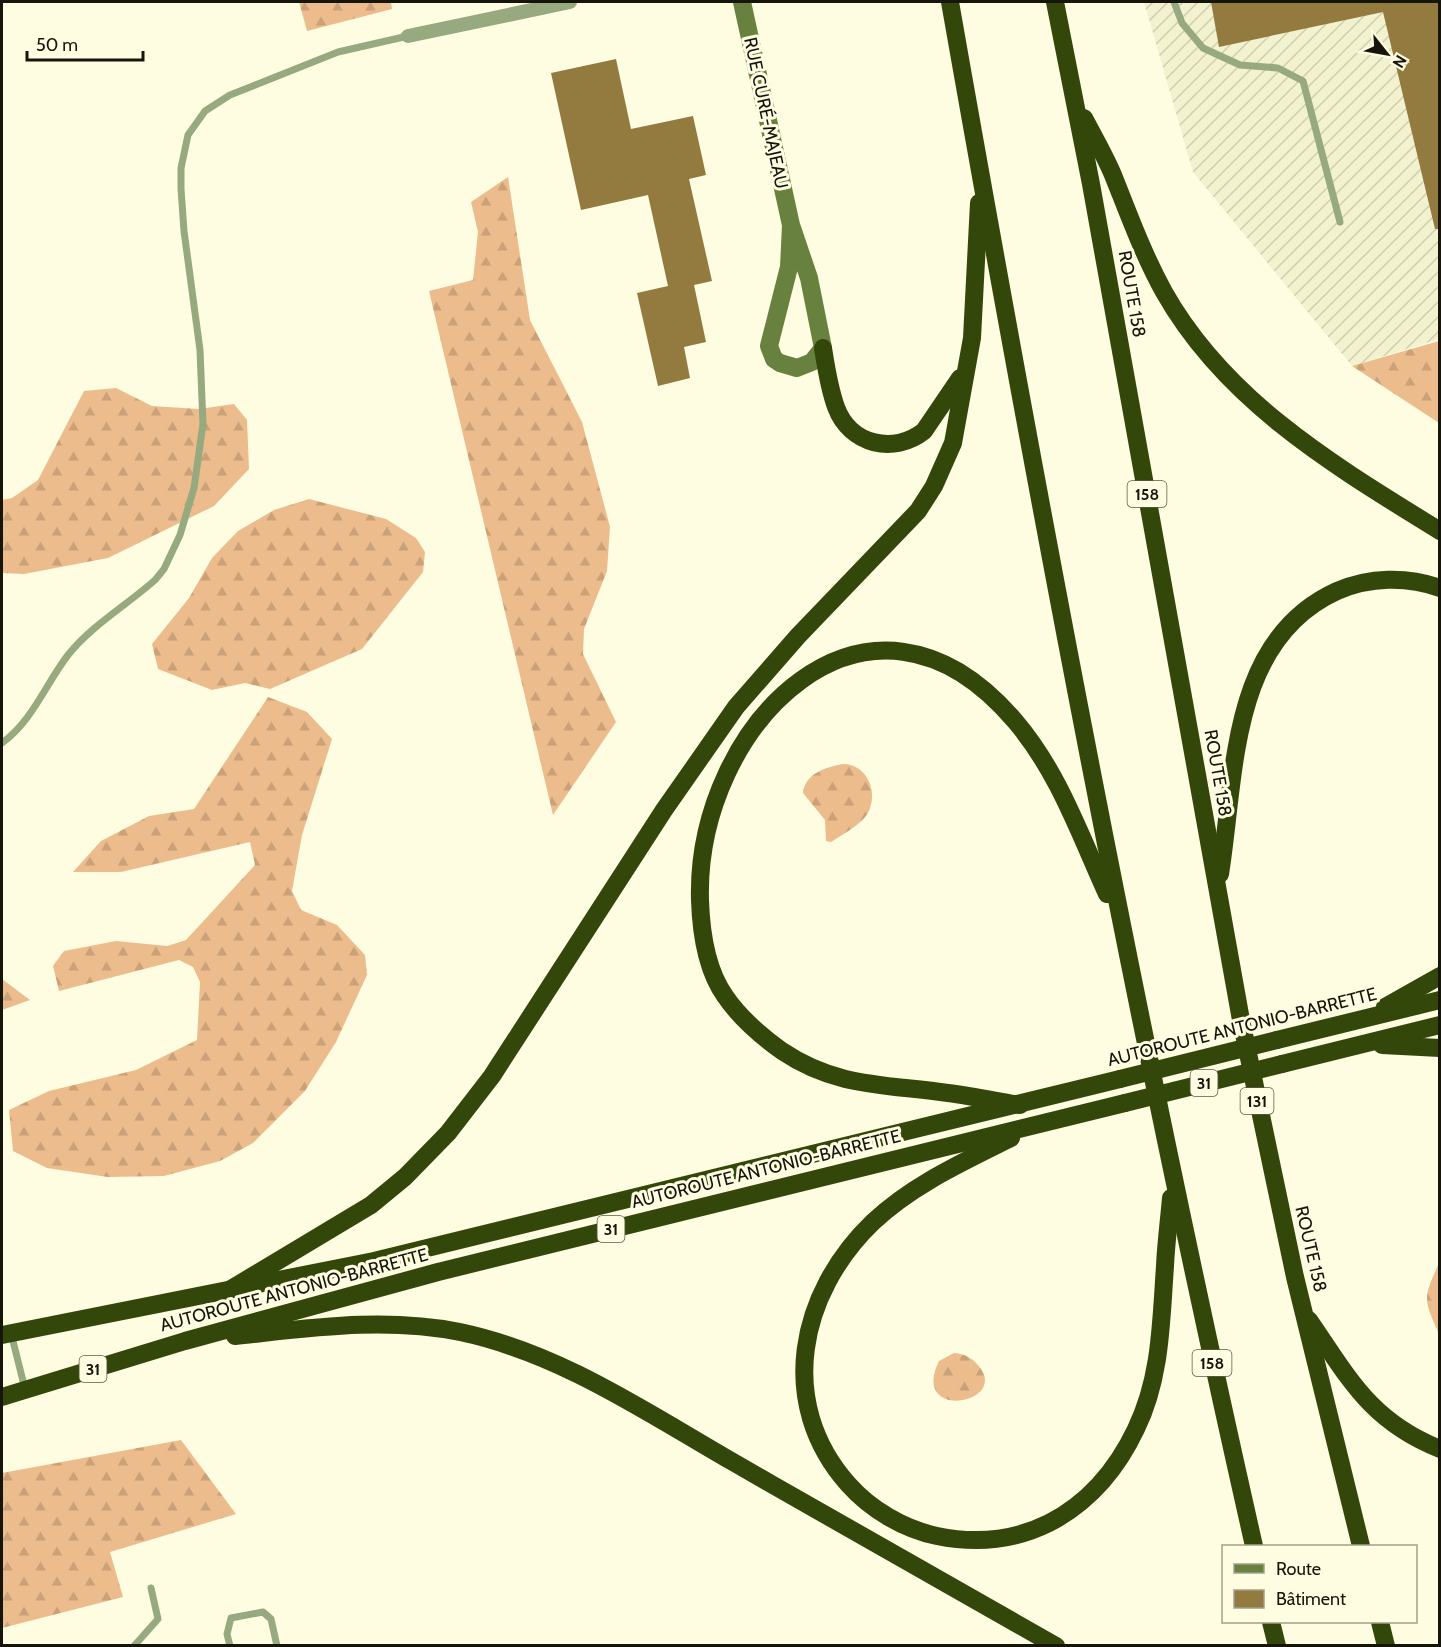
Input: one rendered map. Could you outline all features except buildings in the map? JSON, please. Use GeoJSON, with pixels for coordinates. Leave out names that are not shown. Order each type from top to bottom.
{"type":"FeatureCollection","features":[{"type":"Feature","properties":{"kind":"highway","name":"158"},"geometry":{"type":"LineString","coordinates":[[950,2],[1057,599],[1120,923],[1173,1179],[1254,1545]]}},
{"type":"Feature","properties":{"kind":"highway","name":"ROUTE 158"},"geometry":{"type":"LineString","coordinates":[[1055,2],[1245,1041],[1303,1311],[1361,1545]]}},
{"type":"Feature","properties":{"kind":"highway"},"geometry":{"type":"LineString","coordinates":[[1074,98],[1113,175],[1154,275],[1187,329],[1211,359],[1246,395],[1286,429],[1345,471],[1440,531]]}},
{"type":"Feature","properties":{"kind":"highway"},"geometry":{"type":"LineString","coordinates":[[226,1292],[371,1205],[421,1162],[459,1120],[497,1068],[658,819],[729,716],[769,667],[893,540],[922,505],[953,443],[974,323],[981,175]]}},
{"type":"Feature","properties":{"kind":"highway"},"geometry":{"type":"LineString","coordinates":[[823,348],[831,393],[841,418],[856,434],[883,445],[907,442],[924,431],[965,372]]}},
{"type":"Feature","properties":{"kind":"highway"},"geometry":{"type":"LineString","coordinates":[[1218,890],[1243,714],[1260,669],[1275,642],[1307,610],[1345,587],[1394,579],[1416,581],[1440,588]]}},
{"type":"Feature","properties":{"kind":"highway"},"geometry":{"type":"LineString","coordinates":[[1020,1105],[946,1092],[880,1087],[835,1077],[781,1050],[755,1029],[734,1007],[718,984],[707,954],[701,921],[700,887],[710,817],[735,756],[775,701],[799,680],[825,665],[851,656],[879,651],[912,654],[944,664],[992,698],[1034,746],[1063,796],[1120,923]]}},
{"type":"Feature","properties":{"kind":"highway"},"geometry":{"type":"LineString","coordinates":[[1368,1017],[1440,976]]}},
{"type":"Feature","properties":{"kind":"highway","name":"AUTOROUTE ANTONIO-BARRETTE"},"geometry":{"type":"LineString","coordinates":[[6,1334],[384,1259],[1020,1105],[1440,1000]]}},
{"type":"Feature","properties":{"kind":"highway","name":"AUTOROUTE ANTONIO-BARRETTE"},"geometry":{"type":"LineString","coordinates":[[2,1397],[185,1341],[438,1272],[1440,1025]]}},
{"type":"Feature","properties":{"kind":"highway"},"geometry":{"type":"LineString","coordinates":[[1362,1044],[1440,1048]]}},
{"type":"Feature","properties":{"kind":"highway"},"geometry":{"type":"LineString","coordinates":[[1038,1124],[937,1176],[887,1210],[866,1229],[839,1263],[821,1294],[812,1319],[804,1357],[806,1394],[810,1415],[828,1457],[862,1498],[884,1514],[916,1531],[969,1540],[994,1540],[1018,1535],[1065,1514],[1091,1493],[1110,1472],[1135,1432],[1152,1385],[1160,1338],[1173,1179]]}},
{"type":"Feature","properties":{"kind":"highway"},"geometry":{"type":"LineString","coordinates":[[1303,1311],[1360,1394],[1394,1425],[1440,1449]]}},
{"type":"Feature","properties":{"kind":"highway"},"geometry":{"type":"LineString","coordinates":[[185,1341],[367,1323],[442,1329],[480,1337],[520,1350],[577,1374],[621,1397],[1056,1646]]}},
{"type":"Feature","properties":{"kind":"highway"},"geometry":{"type":"LineString","coordinates":[[1271,1623],[1277,1646]]}},
{"type":"Feature","properties":{"kind":"highway"},"geometry":{"type":"LineString","coordinates":[[1380,1623],[1386,1646]]}},
{"type":"Feature","properties":{"kind":"street"},"geometry":{"type":"LineString","coordinates":[[408,36],[570,2]]}},
{"type":"Feature","properties":{"kind":"street","name":"RUE CURÉ-MAJEAU"},"geometry":{"type":"LineString","coordinates":[[742,2],[791,225],[809,278],[823,348],[812,362],[797,368],[780,363],[774,358],[769,346],[789,267],[791,225]]}},
{"type":"Feature","properties":{"kind":"lane"},"geometry":{"type":"LineString","coordinates":[[1174,2],[1182,23],[1203,48],[1240,65],[1278,68],[1303,81],[1340,222]]}},
{"type":"Feature","properties":{"kind":"lane"},"geometry":{"type":"LineString","coordinates":[[2,743],[31,713],[68,655],[82,639],[155,580],[164,569],[180,535],[194,488],[203,424],[200,350],[184,231],[181,189],[181,168],[188,135],[206,111],[230,94],[338,52],[408,36]]}},
{"type":"Feature","properties":{"kind":"lane"},"geometry":{"type":"LineString","coordinates":[[6,1334],[25,1389]]}},
{"type":"Feature","properties":{"kind":"lane"},"geometry":{"type":"LineString","coordinates":[[134,1646],[158,1619],[151,1588]]}},
{"type":"Feature","properties":{"kind":"lane"},"geometry":{"type":"LineString","coordinates":[[230,1646],[227,1634],[231,1618],[263,1612],[271,1619],[277,1646]]}},
{"type":"Feature","properties":{"kind":"shaded area"},"geometry":{"type":"Polygon","coordinates":[[[1144,2],[1439,2],[1439,339],[1352,366],[1193,172],[1144,2]]]}},
{"type":"Feature","properties":{"kind":"green space"},"geometry":{"type":"Polygon","coordinates":[[[299,2],[391,2],[392,9],[307,31],[299,2]]]}},
{"type":"Feature","properties":{"kind":"green space"},"geometry":{"type":"Polygon","coordinates":[[[508,177],[530,320],[582,422],[610,527],[607,571],[584,629],[583,654],[616,722],[553,815],[429,291],[473,280],[478,232],[471,202],[508,177]]]}},
{"type":"Feature","properties":{"kind":"green space"},"geometry":{"type":"Polygon","coordinates":[[[1439,341],[1439,423],[1352,366],[1439,341]]]}},
{"type":"Feature","properties":{"kind":"green space"},"geometry":{"type":"Polygon","coordinates":[[[116,388],[152,406],[199,409],[234,404],[247,420],[249,469],[214,506],[108,558],[24,574],[2,573],[2,500],[12,498],[38,480],[84,391],[116,388]]]}},
{"type":"Feature","properties":{"kind":"green space"},"geometry":{"type":"Polygon","coordinates":[[[309,499],[386,519],[416,538],[425,552],[423,572],[362,649],[270,689],[245,683],[212,690],[158,669],[152,644],[189,598],[212,558],[238,531],[274,510],[309,499]]]}},
{"type":"Feature","properties":{"kind":"green space"},"geometry":{"type":"Polygon","coordinates":[[[268,697],[307,712],[332,739],[302,835],[292,891],[301,910],[337,925],[365,955],[367,975],[336,1042],[305,1091],[253,1143],[220,1161],[164,1176],[108,1177],[47,1168],[13,1151],[9,1110],[49,1091],[136,1070],[197,1040],[200,982],[193,967],[179,960],[59,991],[53,966],[64,951],[116,941],[167,946],[186,940],[255,865],[250,842],[121,872],[73,872],[101,841],[149,816],[194,809],[268,697]]]}},
{"type":"Feature","properties":{"kind":"green space"},"geometry":{"type":"Polygon","coordinates":[[[843,764],[859,769],[869,781],[871,805],[861,821],[831,842],[826,841],[825,820],[803,793],[812,776],[824,769],[843,764]]]}},
{"type":"Feature","properties":{"kind":"green space"},"geometry":{"type":"Polygon","coordinates":[[[2,979],[30,1000],[2,1010],[2,979]]]}},
{"type":"Feature","properties":{"kind":"green space"},"geometry":{"type":"Polygon","coordinates":[[[1439,1263],[1439,1334],[1430,1313],[1427,1298],[1439,1263]]]}},
{"type":"Feature","properties":{"kind":"green space"},"geometry":{"type":"Polygon","coordinates":[[[954,1353],[976,1362],[985,1381],[980,1391],[971,1398],[958,1401],[946,1399],[937,1392],[933,1380],[939,1361],[954,1353]]]}},
{"type":"Feature","properties":{"kind":"green space"},"geometry":{"type":"Polygon","coordinates":[[[181,1440],[236,1514],[110,1552],[123,1597],[2,1628],[2,1473],[181,1440]]]}}]}
